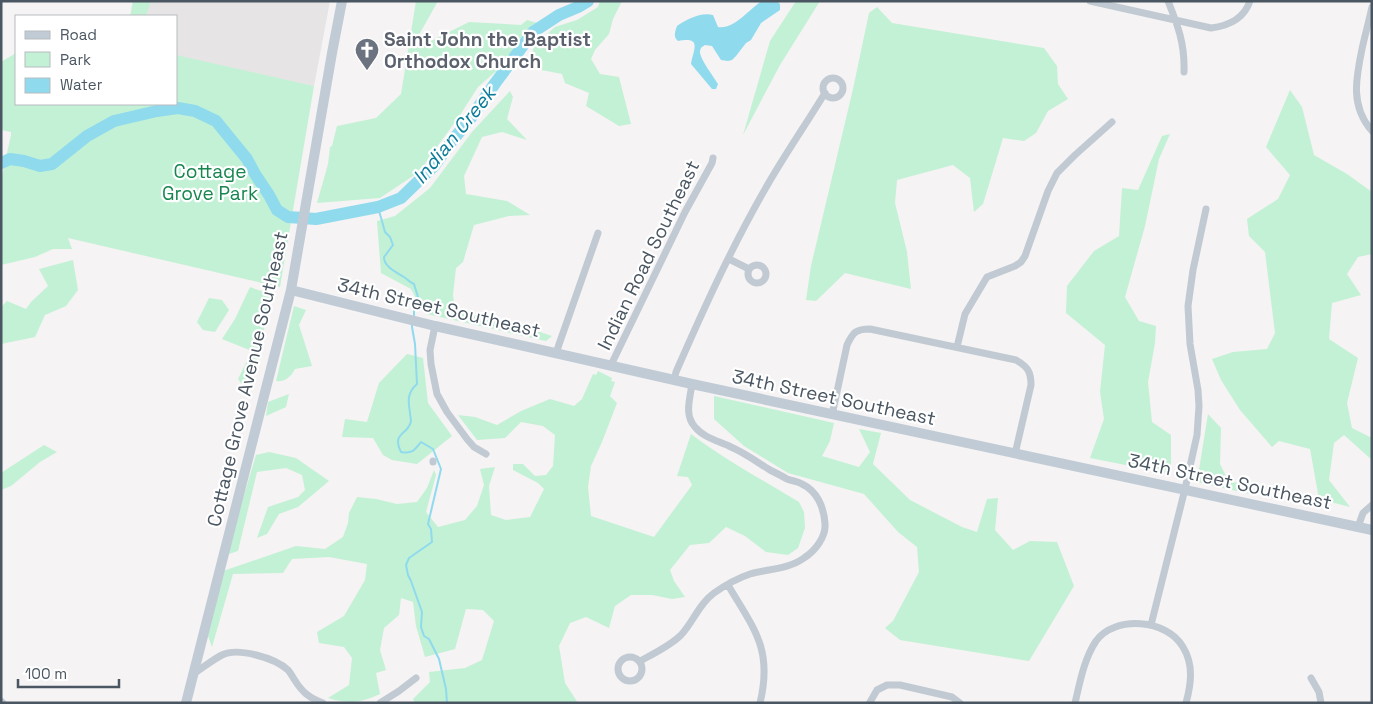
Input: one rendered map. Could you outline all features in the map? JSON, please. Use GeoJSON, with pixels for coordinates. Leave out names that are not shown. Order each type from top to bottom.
{"type":"FeatureCollection","features":[{"type":"Feature","properties":{"kind":"street","name":"Cottage Grove Avenue Southeast"},"geometry":{"type":"LineString","coordinates":[[186,703],[290,290],[342,1]]}},
{"type":"Feature","properties":{"kind":"street"},"geometry":{"type":"LineString","coordinates":[[1090,1],[1211,28],[1222,27],[1239,18],[1248,8],[1250,1]]}},
{"type":"Feature","properties":{"kind":"street"},"geometry":{"type":"LineString","coordinates":[[1168,1],[1182,38],[1184,72]]}},
{"type":"Feature","properties":{"kind":"street"},"geometry":{"type":"LineString","coordinates":[[1372,7],[1356,74],[1355,89],[1362,115],[1372,131]]}},
{"type":"Feature","properties":{"kind":"street"},"geometry":{"type":"LineString","coordinates":[[674,380],[728,259],[768,184],[825,93]]}},
{"type":"Feature","properties":{"kind":"street"},"geometry":{"type":"LineString","coordinates":[[956,347],[965,314],[987,277],[1015,266],[1025,256],[1056,173],[1112,122]]}},
{"type":"Feature","properties":{"kind":"street","name":"Indian Road Southeast"},"geometry":{"type":"LineString","coordinates":[[612,365],[713,158]]}},
{"type":"Feature","properties":{"kind":"street"},"geometry":{"type":"LineString","coordinates":[[1151,625],[1197,435],[1199,406],[1190,344],[1188,306],[1193,270],[1206,210]]}},
{"type":"Feature","properties":{"kind":"street"},"geometry":{"type":"LineString","coordinates":[[556,353],[598,233]]}},
{"type":"Feature","properties":{"kind":"street"},"geometry":{"type":"LineString","coordinates":[[728,259],[748,269]]}},
{"type":"Feature","properties":{"kind":"street","name":"34th Street Southeast"},"geometry":{"type":"LineString","coordinates":[[290,290],[435,326],[692,384],[1372,530]]}},
{"type":"Feature","properties":{"kind":"street"},"geometry":{"type":"LineString","coordinates":[[435,326],[430,350],[437,394],[447,412],[467,439],[474,447],[486,454]]}},
{"type":"Feature","properties":{"kind":"street"},"geometry":{"type":"LineString","coordinates":[[832,415],[848,345],[852,336],[859,329],[870,328],[1016,360],[1025,366],[1031,376],[1031,386],[1015,454]]}},
{"type":"Feature","properties":{"kind":"street"},"geometry":{"type":"LineString","coordinates":[[640,662],[681,635],[701,605],[713,594],[749,574],[794,563],[804,558],[815,549],[821,540],[825,527],[825,514],[821,503],[802,484],[788,479],[731,447],[704,435],[695,427],[689,418],[688,407],[692,384]]}},
{"type":"Feature","properties":{"kind":"street"},"geometry":{"type":"LineString","coordinates":[[1358,527],[1363,513],[1372,505]]}},
{"type":"Feature","properties":{"kind":"street"},"geometry":{"type":"LineString","coordinates":[[728,586],[755,630],[762,651],[765,679],[760,703]]}},
{"type":"Feature","properties":{"kind":"street"},"geometry":{"type":"LineString","coordinates":[[1075,703],[1088,655],[1097,639],[1112,629],[1128,624],[1141,623],[1165,630],[1176,637],[1184,647],[1192,678],[1186,703]]}},
{"type":"Feature","properties":{"kind":"street"},"geometry":{"type":"LineString","coordinates":[[192,674],[224,654],[240,652],[257,655],[273,661],[288,670],[302,691],[323,703]]}},
{"type":"Feature","properties":{"kind":"street"},"geometry":{"type":"LineString","coordinates":[[380,703],[416,678]]}},
{"type":"Feature","properties":{"kind":"street"},"geometry":{"type":"LineString","coordinates":[[1311,678],[1319,692],[1321,703]]}},
{"type":"Feature","properties":{"kind":"street"},"geometry":{"type":"LineString","coordinates":[[870,702],[878,690],[887,685],[900,685],[952,697],[960,703]]}},
{"type":"Feature","properties":{"kind":"shaded area"},"geometry":{"type":"Polygon","coordinates":[[[148,1],[330,1],[314,86],[178,56],[178,15],[145,15],[148,1]]]}},
{"type":"Feature","properties":{"kind":"green space"},"geometry":{"type":"Polygon","coordinates":[[[133,1],[151,1],[146,15],[130,15],[133,1]]]}},
{"type":"Feature","properties":{"kind":"green space"},"geometry":{"type":"Polygon","coordinates":[[[416,1],[438,1],[420,33],[423,45],[469,22],[521,25],[527,20],[548,26],[478,87],[419,172],[380,198],[317,203],[337,126],[376,118],[401,94],[416,1]]]}},
{"type":"Feature","properties":{"kind":"green space"},"geometry":{"type":"Polygon","coordinates":[[[600,1],[622,1],[613,19],[609,34],[595,50],[591,59],[600,74],[619,77],[631,124],[619,126],[586,106],[589,93],[565,83],[562,74],[526,67],[535,45],[555,27],[577,20],[598,7],[600,1]]]}},
{"type":"Feature","properties":{"kind":"green space"},"geometry":{"type":"Polygon","coordinates":[[[796,1],[820,1],[780,65],[743,135],[770,41],[796,1]]]}},
{"type":"Feature","properties":{"kind":"green space"},"geometry":{"type":"Polygon","coordinates":[[[877,7],[892,23],[1044,48],[1057,66],[1058,84],[1068,99],[1048,111],[1036,133],[1024,141],[1003,138],[983,204],[974,212],[970,178],[953,165],[897,180],[895,203],[907,252],[911,289],[845,273],[816,301],[806,300],[811,266],[869,13],[877,7]]]}},
{"type":"Feature","properties":{"kind":"green space","name":"Cottage Grove Park"},"geometry":{"type":"Polygon","coordinates":[[[15,54],[15,105],[178,105],[178,55],[314,86],[280,287],[68,238],[72,249],[53,249],[35,257],[1,265],[1,180],[11,132],[1,130],[1,62],[15,54]]]}},
{"type":"Feature","properties":{"kind":"green space"},"geometry":{"type":"Polygon","coordinates":[[[1290,90],[1302,107],[1314,155],[1347,174],[1372,192],[1372,254],[1358,257],[1347,274],[1361,295],[1332,303],[1329,339],[1358,358],[1347,403],[1352,428],[1372,438],[1372,460],[1344,435],[1334,443],[1329,480],[1350,507],[1319,499],[1310,449],[1279,441],[1272,447],[1240,410],[1221,380],[1212,359],[1233,352],[1267,349],[1275,333],[1265,252],[1249,236],[1247,219],[1278,199],[1290,175],[1266,147],[1290,90]]]}},
{"type":"Feature","properties":{"kind":"green space"},"geometry":{"type":"Polygon","coordinates":[[[510,91],[513,97],[507,119],[527,140],[502,132],[482,137],[464,176],[466,194],[507,201],[530,215],[509,216],[474,225],[463,262],[456,268],[453,295],[455,311],[522,326],[552,336],[546,341],[427,314],[420,306],[411,289],[381,273],[377,221],[395,216],[430,188],[472,132],[510,91]]]}},
{"type":"Feature","properties":{"kind":"green space"},"geometry":{"type":"Polygon","coordinates":[[[1170,134],[1159,159],[1145,226],[1125,297],[1139,321],[1156,326],[1148,382],[1152,422],[1171,435],[1171,474],[1090,458],[1104,419],[1100,392],[1105,345],[1066,313],[1067,286],[1094,251],[1119,236],[1122,188],[1138,190],[1162,136],[1170,134]]]}},
{"type":"Feature","properties":{"kind":"green space"},"geometry":{"type":"Polygon","coordinates":[[[73,260],[78,290],[66,306],[45,315],[35,337],[1,344],[1,307],[7,301],[26,309],[48,286],[39,269],[73,260]]]}},
{"type":"Feature","properties":{"kind":"green space"},"geometry":{"type":"Polygon","coordinates":[[[250,287],[272,295],[249,394],[238,379],[252,351],[222,339],[235,319],[250,287]]]}},
{"type":"Feature","properties":{"kind":"green space"},"geometry":{"type":"Polygon","coordinates":[[[209,298],[222,300],[229,310],[215,332],[203,330],[197,322],[209,298]]]}},
{"type":"Feature","properties":{"kind":"green space"},"geometry":{"type":"Polygon","coordinates":[[[294,306],[306,310],[299,325],[312,366],[295,369],[287,378],[282,381],[276,381],[294,306]]]}},
{"type":"Feature","properties":{"kind":"green space"},"geometry":{"type":"Polygon","coordinates":[[[407,354],[423,358],[428,403],[452,436],[417,464],[392,460],[383,455],[373,438],[342,437],[345,419],[367,422],[379,383],[407,354]]]}},
{"type":"Feature","properties":{"kind":"green space"},"geometry":{"type":"Polygon","coordinates":[[[598,371],[612,378],[611,381],[615,382],[610,396],[617,403],[591,466],[588,487],[591,516],[654,537],[692,485],[688,477],[677,476],[691,434],[731,461],[799,502],[804,512],[805,528],[798,548],[788,555],[766,552],[745,536],[726,527],[709,543],[690,545],[670,570],[674,581],[685,597],[672,599],[652,595],[631,595],[615,606],[609,628],[586,617],[570,623],[559,646],[565,683],[578,703],[415,703],[413,699],[430,682],[429,672],[465,668],[482,660],[494,621],[483,610],[466,609],[455,649],[425,657],[416,626],[413,602],[401,598],[399,615],[384,628],[380,650],[386,670],[376,673],[380,694],[354,702],[328,698],[349,685],[352,658],[344,647],[319,643],[317,632],[344,616],[365,580],[367,564],[329,557],[292,559],[283,573],[233,574],[212,647],[208,636],[223,571],[296,546],[325,549],[343,537],[349,513],[357,497],[397,504],[417,502],[427,488],[434,470],[436,475],[426,512],[438,527],[465,520],[477,506],[484,485],[480,469],[495,467],[489,486],[491,515],[506,520],[530,517],[544,489],[538,483],[513,470],[513,464],[523,464],[535,476],[546,475],[553,466],[555,435],[543,426],[521,422],[505,438],[477,440],[458,415],[475,417],[497,425],[521,411],[550,399],[574,406],[582,399],[593,374],[596,375],[598,371]]]}},
{"type":"Feature","properties":{"kind":"green space"},"geometry":{"type":"Polygon","coordinates":[[[289,394],[286,407],[266,416],[268,402],[289,394]]]}},
{"type":"Feature","properties":{"kind":"green space"},"geometry":{"type":"Polygon","coordinates":[[[714,396],[834,423],[830,441],[822,456],[859,467],[870,452],[859,429],[881,433],[873,464],[910,500],[962,527],[977,532],[987,499],[998,498],[995,530],[1013,550],[1030,541],[1057,542],[1074,586],[1029,661],[900,640],[885,628],[893,621],[919,572],[917,547],[898,532],[864,494],[788,473],[744,446],[714,419],[714,396]]]}},
{"type":"Feature","properties":{"kind":"green space"},"geometry":{"type":"Polygon","coordinates":[[[1208,414],[1221,428],[1220,464],[1229,482],[1252,484],[1254,495],[1197,482],[1208,414]]]}},
{"type":"Feature","properties":{"kind":"green space"},"geometry":{"type":"Polygon","coordinates":[[[44,445],[57,452],[40,462],[11,486],[1,490],[1,473],[44,445]]]}},
{"type":"Feature","properties":{"kind":"green space"},"geometry":{"type":"Polygon","coordinates":[[[269,452],[296,458],[329,481],[298,507],[279,514],[267,534],[257,538],[268,507],[298,497],[305,490],[302,475],[286,468],[257,472],[238,551],[226,555],[256,455],[269,452]]]}},
{"type":"Feature","properties":{"kind":"water"},"geometry":{"type":"Polygon","coordinates":[[[762,1],[777,1],[780,4],[780,10],[761,23],[751,40],[746,43],[732,60],[721,60],[712,46],[705,45],[702,47],[700,54],[718,84],[716,89],[712,89],[691,64],[694,42],[678,41],[675,38],[677,26],[694,17],[708,14],[713,15],[718,27],[724,27],[736,22],[762,1]]]}},
{"type":"Feature","properties":{"kind":"waterway","name":"Indian Creek"},"geometry":{"type":"LineString","coordinates":[[1,163],[10,159],[40,166],[52,164],[87,136],[114,121],[178,108],[195,111],[216,121],[247,159],[277,210],[288,217],[316,219],[378,207],[401,198],[434,166],[533,32],[559,15],[588,1]]}},
{"type":"Feature","properties":{"kind":"waterway"},"geometry":{"type":"LineString","coordinates":[[378,207],[385,232],[390,237],[393,245],[384,257],[385,261],[391,269],[414,284],[418,297],[413,301],[414,316]]}},
{"type":"Feature","properties":{"kind":"waterway"},"geometry":{"type":"LineString","coordinates":[[412,323],[417,384],[411,390],[409,397],[410,426],[399,437],[398,446],[401,452],[408,453],[414,450],[421,442],[433,449],[441,469],[428,524],[431,529],[432,542],[409,558],[406,565],[422,612],[421,627],[424,636],[429,639],[439,659],[446,689],[447,703]]}},
{"type":"Feature","properties":{"kind":"place","name":"Saint John the Baptist Orthodox Church"},"geometry":{"type":"Point","coordinates":[367,71]}}]}
